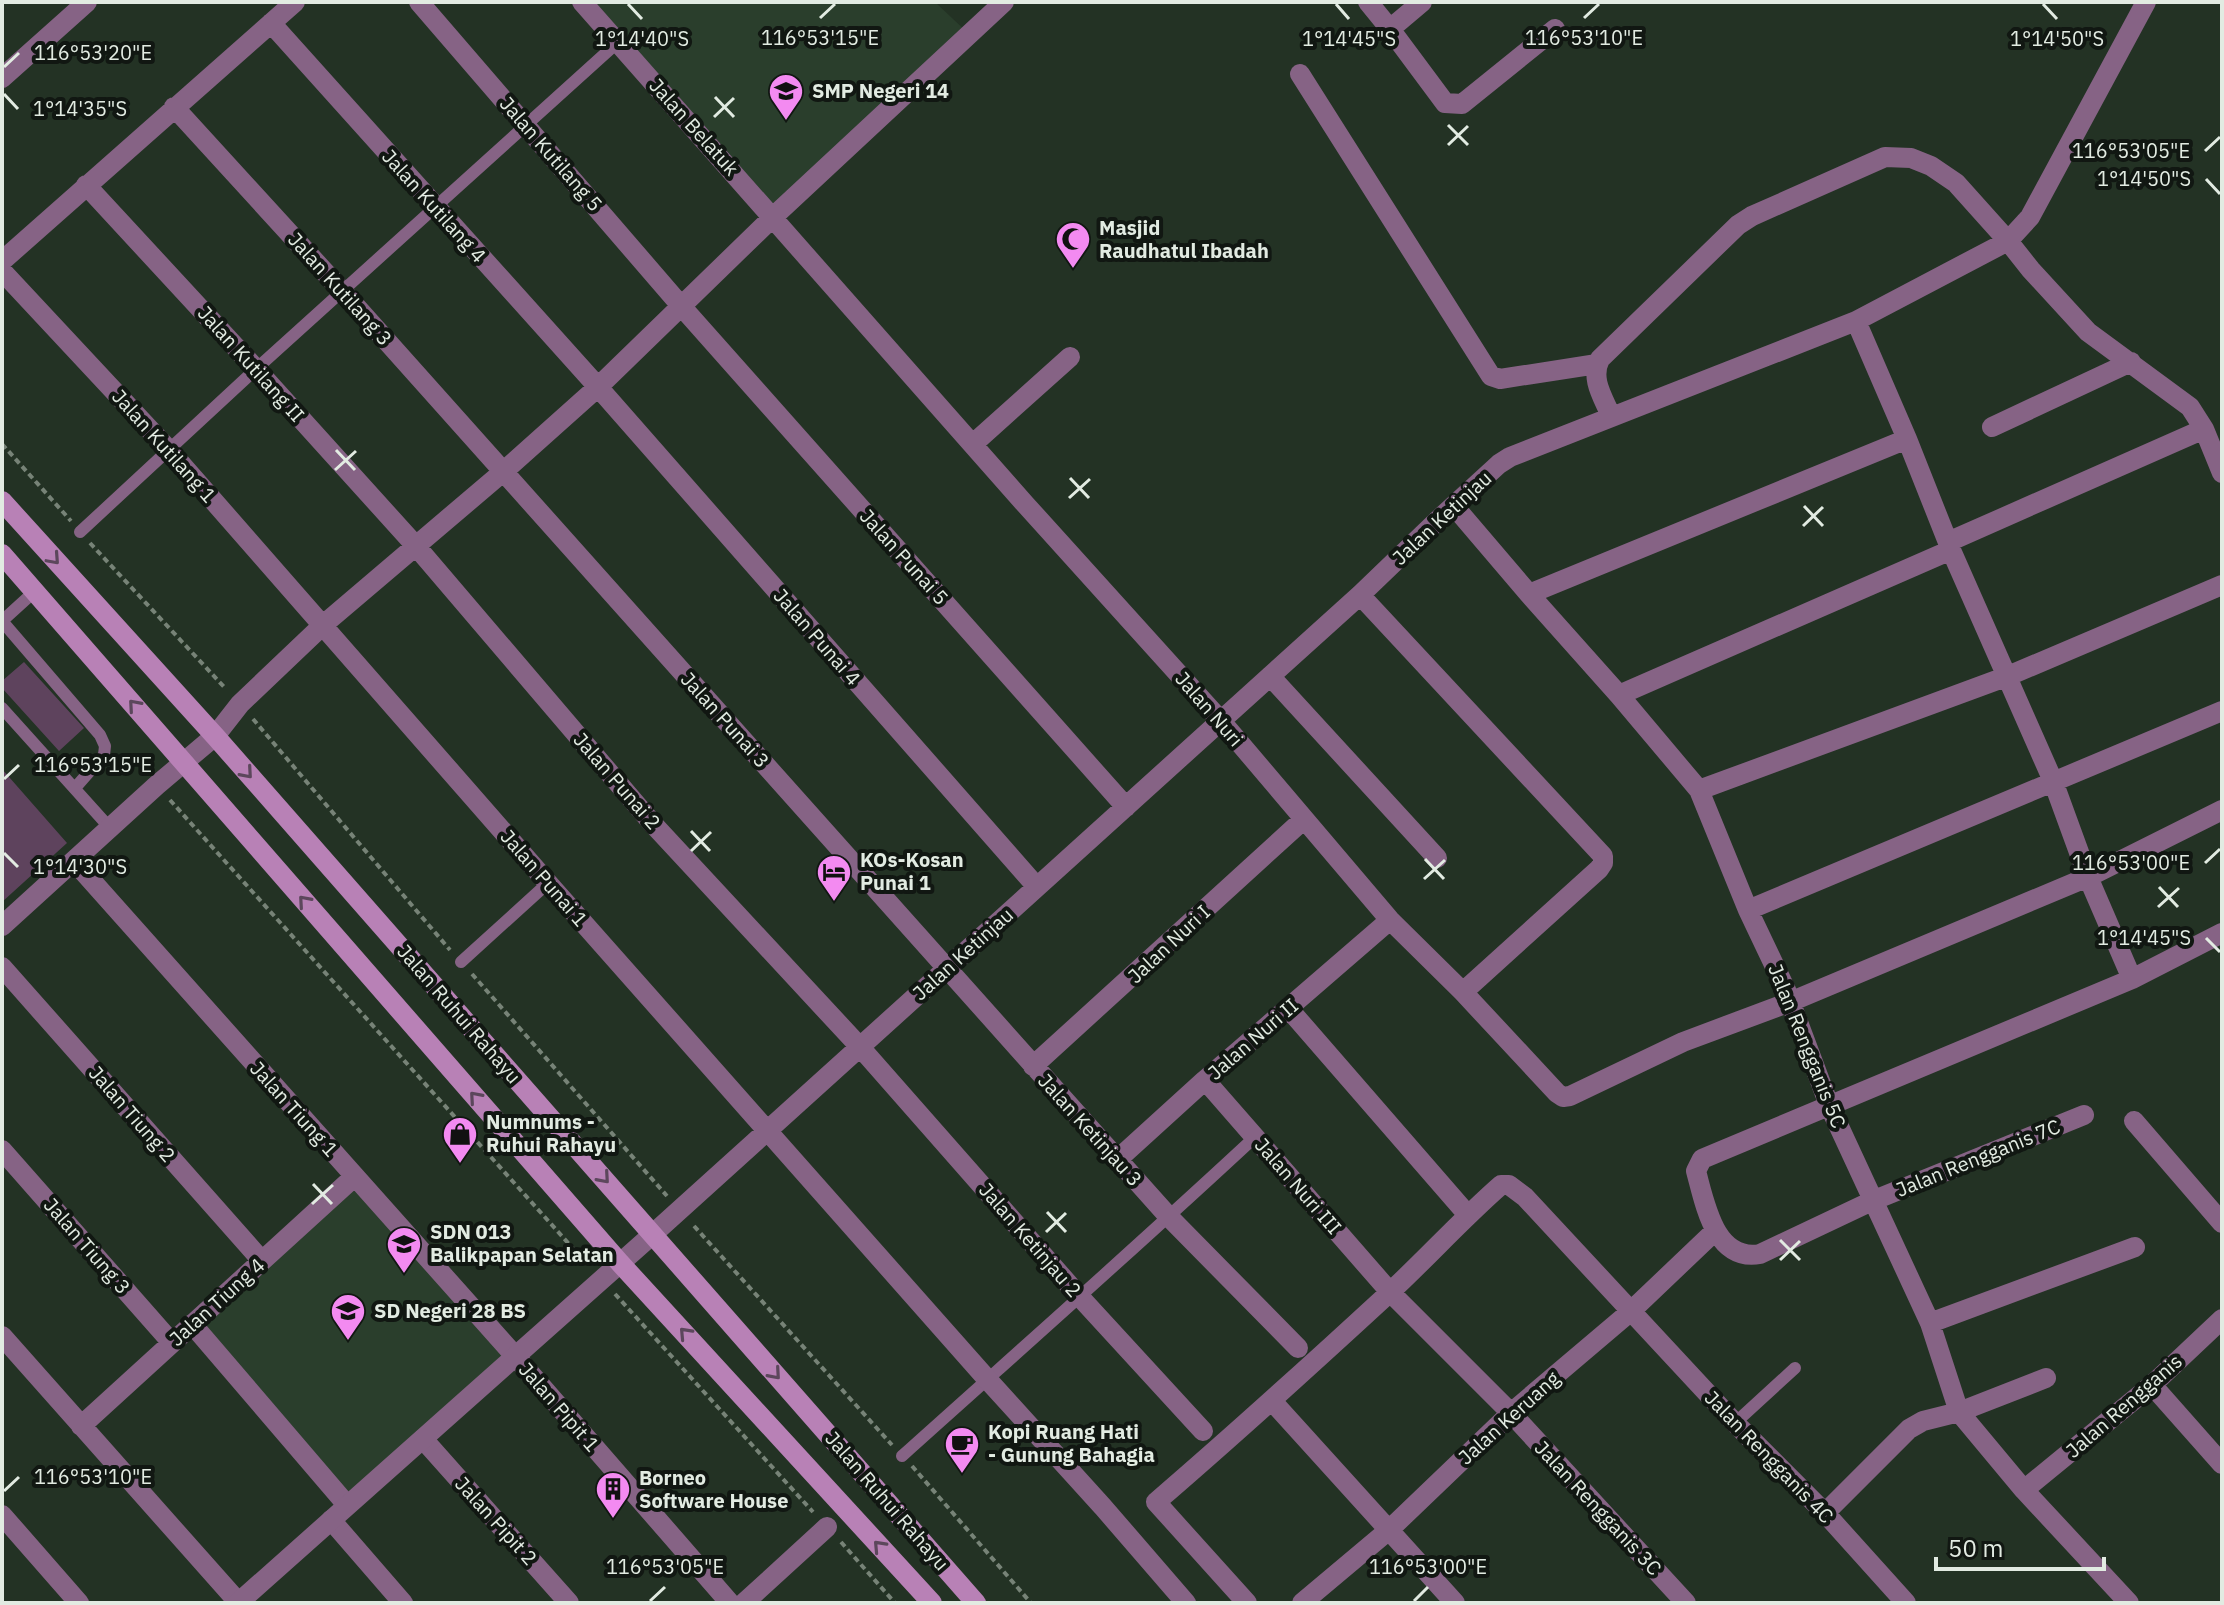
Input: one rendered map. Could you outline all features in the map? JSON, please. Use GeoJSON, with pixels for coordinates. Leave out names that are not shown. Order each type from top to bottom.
{"type":"FeatureCollection","features":[{"type":"Feature","properties":{"kind":"main road","name":"Jalan Ruhui Rahayu"},"geometry":{"type":"LineString","coordinates":[[2,501],[215,736],[976,1603]]}},
{"type":"Feature","properties":{"kind":"main road","name":"Jalan Ruhui Rahayu"},"geometry":{"type":"LineString","coordinates":[[2,554],[620,1263],[932,1603]]}},
{"type":"Feature","properties":{"kind":"street"},"geometry":{"type":"LineString","coordinates":[[2,78],[87,2]]}},
{"type":"Feature","properties":{"kind":"street"},"geometry":{"type":"LineString","coordinates":[[2,261],[295,2]]}},
{"type":"Feature","properties":{"kind":"street","name":"Jalan Kutilang 5"},"geometry":{"type":"LineString","coordinates":[[419,2],[682,307]]}},
{"type":"Feature","properties":{"kind":"street","name":"Jalan Belatuk"},"geometry":{"type":"LineString","coordinates":[[582,2],[773,217]]}},
{"type":"Feature","properties":{"kind":"street"},"geometry":{"type":"LineString","coordinates":[[2,926],[215,736],[240,704],[323,625],[598,387],[773,217],[1004,2]]}},
{"type":"Feature","properties":{"kind":"street"},"geometry":{"type":"LineString","coordinates":[[1368,2],[1445,103],[1453,105],[1462,104],[1555,29]]}},
{"type":"Feature","properties":{"kind":"street"},"geometry":{"type":"LineString","coordinates":[[1390,29],[1422,2]]}},
{"type":"Feature","properties":{"kind":"street","name":"Jalan Ketinjau"},"geometry":{"type":"LineString","coordinates":[[238,1603],[1126,807],[1499,464],[1611,416],[1856,321],[2008,241],[2030,217],[2146,2]]}},
{"type":"Feature","properties":{"kind":"street","name":"Jalan Kutilang 4"},"geometry":{"type":"LineString","coordinates":[[271,23],[598,387]]}},
{"type":"Feature","properties":{"kind":"street"},"geometry":{"type":"LineString","coordinates":[[1300,74],[1491,376],[1500,379],[1597,364]]}},
{"type":"Feature","properties":{"kind":"street","name":"Jalan Kutilang 3"},"geometry":{"type":"LineString","coordinates":[[174,107],[504,471]]}},
{"type":"Feature","properties":{"kind":"street"},"geometry":{"type":"LineString","coordinates":[[1611,416],[1596,382],[1597,364],[1738,225],[1885,157],[1911,158],[1931,166],[1956,183],[2088,332],[2190,407],[2204,429],[2222,473]]}},
{"type":"Feature","properties":{"kind":"street","name":"Jalan Kutilang II"},"geometry":{"type":"LineString","coordinates":[[86,185],[415,545]]}},
{"type":"Feature","properties":{"kind":"street","name":"Jalan Nuri"},"geometry":{"type":"LineString","coordinates":[[773,217],[1221,721],[1390,920],[1463,992],[1557,1093],[1563,1097],[1570,1096],[1683,1042],[1790,1002]]}},
{"type":"Feature","properties":{"kind":"street","name":"Jalan Kutilang 1"},"geometry":{"type":"LineString","coordinates":[[2,271],[169,450],[323,625]]}},
{"type":"Feature","properties":{"kind":"street","name":"Jalan Punai 5"},"geometry":{"type":"LineString","coordinates":[[682,307],[1126,807]]}},
{"type":"Feature","properties":{"kind":"street"},"geometry":{"type":"LineString","coordinates":[[1856,321],[2053,781],[2088,877],[2132,979]]}},
{"type":"Feature","properties":{"kind":"street"},"geometry":{"type":"LineString","coordinates":[[973,444],[1070,357]]}},
{"type":"Feature","properties":{"kind":"street"},"geometry":{"type":"LineString","coordinates":[[1992,427],[2131,362]]}},
{"type":"Feature","properties":{"kind":"street","name":"Jalan Punai 4"},"geometry":{"type":"LineString","coordinates":[[598,387],[1037,887]]}},
{"type":"Feature","properties":{"kind":"street"},"geometry":{"type":"LineString","coordinates":[[1619,695],[2204,429]]}},
{"type":"Feature","properties":{"kind":"street"},"geometry":{"type":"LineString","coordinates":[[1529,594],[1907,439]]}},
{"type":"Feature","properties":{"kind":"street","name":"Jalan Punai 3"},"geometry":{"type":"LineString","coordinates":[[504,471],[946,969]]}},
{"type":"Feature","properties":{"kind":"street","name":"Jalan Rengganis 5C"},"geometry":{"type":"LineString","coordinates":[[1454,506],[1699,790],[1790,1002],[1829,1105],[1930,1323],[1959,1412],[2024,1490],[2129,1603]]}},
{"type":"Feature","properties":{"kind":"street","name":"Jalan Punai 2"},"geometry":{"type":"LineString","coordinates":[[415,545],[653,824],[860,1047]]}},
{"type":"Feature","properties":{"kind":"street"},"geometry":{"type":"LineString","coordinates":[[1699,790],[2008,676],[2222,585]]}},
{"type":"Feature","properties":{"kind":"street"},"geometry":{"type":"LineString","coordinates":[[1360,595],[1603,856],[1599,869],[1463,992]]}},
{"type":"Feature","properties":{"kind":"street","name":"Jalan Punai 1"},"geometry":{"type":"LineString","coordinates":[[323,625],[768,1130]]}},
{"type":"Feature","properties":{"kind":"street"},"geometry":{"type":"LineString","coordinates":[[1270,676],[1437,858]]}},
{"type":"Feature","properties":{"kind":"street"},"geometry":{"type":"LineString","coordinates":[[1748,910],[2222,711]]}},
{"type":"Feature","properties":{"kind":"street"},"geometry":{"type":"LineString","coordinates":[[1790,1002],[2088,877],[2222,810]]}},
{"type":"Feature","properties":{"kind":"street","name":"Jalan Nuri I"},"geometry":{"type":"LineString","coordinates":[[1033,1066],[1303,820]]}},
{"type":"Feature","properties":{"kind":"street","name":"Jalan Tiung 1"},"geometry":{"type":"LineString","coordinates":[[74,861],[515,1356]]}},
{"type":"Feature","properties":{"kind":"street","name":"Jalan Nuri II"},"geometry":{"type":"LineString","coordinates":[[1117,1160],[1390,920]]}},
{"type":"Feature","properties":{"kind":"street"},"geometry":{"type":"LineString","coordinates":[[1872,1201],[1760,1254],[1748,1256],[1737,1252],[1715,1231],[1708,1219],[1696,1171],[1702,1159],[2132,979],[2222,933]]}},
{"type":"Feature","properties":{"kind":"street","name":"Jalan Tiung 2"},"geometry":{"type":"LineString","coordinates":[[2,967],[262,1261]]}},
{"type":"Feature","properties":{"kind":"street","name":"Jalan Ketinjau 3"},"geometry":{"type":"LineString","coordinates":[[946,969],[1169,1217],[1298,1348]]}},
{"type":"Feature","properties":{"kind":"street"},"geometry":{"type":"LineString","coordinates":[[1247,1603],[1156,1502],[1390,1292],[1467,1214],[1288,1008]]}},
{"type":"Feature","properties":{"kind":"street","name":"Jalan Ketinjau 2"},"geometry":{"type":"LineString","coordinates":[[860,1047],[1079,1296],[1203,1431]]}},
{"type":"Feature","properties":{"kind":"street","name":"Jalan Nuri III"},"geometry":{"type":"LineString","coordinates":[[1205,1080],[1390,1292],[1511,1413]]}},
{"type":"Feature","properties":{"kind":"street","name":"Jalan Rengganis 7C"},"geometry":{"type":"LineString","coordinates":[[1872,1201],[2084,1115]]}},
{"type":"Feature","properties":{"kind":"street"},"geometry":{"type":"LineString","coordinates":[[2134,1121],[2222,1223]]}},
{"type":"Feature","properties":{"kind":"street"},"geometry":{"type":"LineString","coordinates":[[768,1130],[1186,1603]]}},
{"type":"Feature","properties":{"kind":"street","name":"Jalan Tiung 3"},"geometry":{"type":"LineString","coordinates":[[2,1150],[172,1343]]}},
{"type":"Feature","properties":{"kind":"street","name":"Jalan Tiung 4"},"geometry":{"type":"LineString","coordinates":[[81,1426],[354,1177]]}},
{"type":"Feature","properties":{"kind":"street","name":"Jalan Rengganis 4C"},"geometry":{"type":"LineString","coordinates":[[1467,1214],[1501,1185],[1517,1189],[1735,1423],[1825,1513],[1906,1603]]}},
{"type":"Feature","properties":{"kind":"street","name":"Jalan Keruang"},"geometry":{"type":"LineString","coordinates":[[1302,1603],[1390,1529],[1511,1413],[1630,1312],[1715,1231]]}},
{"type":"Feature","properties":{"kind":"street"},"geometry":{"type":"LineString","coordinates":[[1930,1323],[2135,1247]]}},
{"type":"Feature","properties":{"kind":"street","name":"Jalan Rengganis"},"geometry":{"type":"LineString","coordinates":[[2024,1490],[2152,1385],[2222,1319]]}},
{"type":"Feature","properties":{"kind":"street"},"geometry":{"type":"LineString","coordinates":[[192,1324],[347,1505]]}},
{"type":"Feature","properties":{"kind":"street"},"geometry":{"type":"LineString","coordinates":[[2,1336],[238,1603]]}},
{"type":"Feature","properties":{"kind":"street","name":"Jalan Pipit 1"},"geometry":{"type":"LineString","coordinates":[[515,1356],[730,1603]]}},
{"type":"Feature","properties":{"kind":"street"},"geometry":{"type":"LineString","coordinates":[[1825,1513],[1909,1429],[1923,1421],[1959,1412],[2046,1378]]}},
{"type":"Feature","properties":{"kind":"street"},"geometry":{"type":"LineString","coordinates":[[2152,1385],[2222,1464]]}},
{"type":"Feature","properties":{"kind":"street"},"geometry":{"type":"LineString","coordinates":[[1272,1401],[1455,1603]]}},
{"type":"Feature","properties":{"kind":"street","name":"Jalan Rengganis 3C"},"geometry":{"type":"LineString","coordinates":[[1511,1413],[1686,1603]]}},
{"type":"Feature","properties":{"kind":"street","name":"Jalan Pipit 2"},"geometry":{"type":"LineString","coordinates":[[423,1439],[569,1603]]}},
{"type":"Feature","properties":{"kind":"street"},"geometry":{"type":"LineString","coordinates":[[2,1515],[79,1603]]}},
{"type":"Feature","properties":{"kind":"street"},"geometry":{"type":"LineString","coordinates":[[331,1520],[403,1603]]}},
{"type":"Feature","properties":{"kind":"street"},"geometry":{"type":"LineString","coordinates":[[744,1603],[827,1527]]}},
{"type":"Feature","properties":{"kind":"lane"},"geometry":{"type":"LineString","coordinates":[[80,532],[618,42]]}},
{"type":"Feature","properties":{"kind":"lane"},"geometry":{"type":"LineString","coordinates":[[35,591],[2,621],[100,735],[105,746],[104,755],[75,788]]}},
{"type":"Feature","properties":{"kind":"lane"},"geometry":{"type":"LineString","coordinates":[[2,708],[110,828]]}},
{"type":"Feature","properties":{"kind":"lane"},"geometry":{"type":"LineString","coordinates":[[461,962],[548,883]]}},
{"type":"Feature","properties":{"kind":"lane"},"geometry":{"type":"LineString","coordinates":[[902,1456],[1255,1137]]}},
{"type":"Feature","properties":{"kind":"lane"},"geometry":{"type":"LineString","coordinates":[[1735,1423],[1795,1368]]}},
{"type":"Feature","properties":{"kind":"path"},"geometry":{"type":"LineString","coordinates":[[2,444],[240,704]]}},
{"type":"Feature","properties":{"kind":"path"},"geometry":{"type":"LineString","coordinates":[[157,785],[895,1603]]}},
{"type":"Feature","properties":{"kind":"path"},"geometry":{"type":"LineString","coordinates":[[679,1210],[1031,1603]]}},
{"type":"Feature","properties":{"kind":"shaded area","name":"SMP Negeri 14"},"geometry":{"type":"Polygon","coordinates":[[[595,2],[935,2],[969,34],[775,209],[595,2]]]}},
{"type":"Feature","properties":{"kind":"shaded area"},"geometry":{"type":"Polygon","coordinates":[[[24,662],[84,728],[59,751],[2,688],[2,681],[24,662]]]}},
{"type":"Feature","properties":{"kind":"shaded area"},"geometry":{"type":"Polygon","coordinates":[[[2,769],[67,843],[2,902],[2,769]]]}},
{"type":"Feature","properties":{"kind":"shaded area","name":"SD Negeri 28 BS"},"geometry":{"type":"Polygon","coordinates":[[[351,1185],[504,1357],[345,1499],[191,1326],[351,1185]]]}},
{"type":"Feature","properties":{"kind":"place","name":"SMP Negeri 14"},"geometry":{"type":"Point","coordinates":[786,122]}},
{"type":"Feature","properties":{"kind":"place","name":"Masjid Raudhatul Ibadah"},"geometry":{"type":"Point","coordinates":[1073,270]}},
{"type":"Feature","properties":{"kind":"place","name":"KOs-Kosan Punai 1"},"geometry":{"type":"Point","coordinates":[834,903]}},
{"type":"Feature","properties":{"kind":"place","name":"Numnums - Ruhui Rahayu"},"geometry":{"type":"Point","coordinates":[460,1165]}},
{"type":"Feature","properties":{"kind":"place","name":"SDN 013 Balikpapan Selatan"},"geometry":{"type":"Point","coordinates":[404,1275]}},
{"type":"Feature","properties":{"kind":"place","name":"SD Negeri 28 BS"},"geometry":{"type":"Point","coordinates":[348,1342]}},
{"type":"Feature","properties":{"kind":"place","name":"Kopi Ruang Hati - Gunung Bahagia"},"geometry":{"type":"Point","coordinates":[962,1475]}},
{"type":"Feature","properties":{"kind":"place","name":"Borneo Software House"},"geometry":{"type":"Point","coordinates":[613,1520]}}]}
